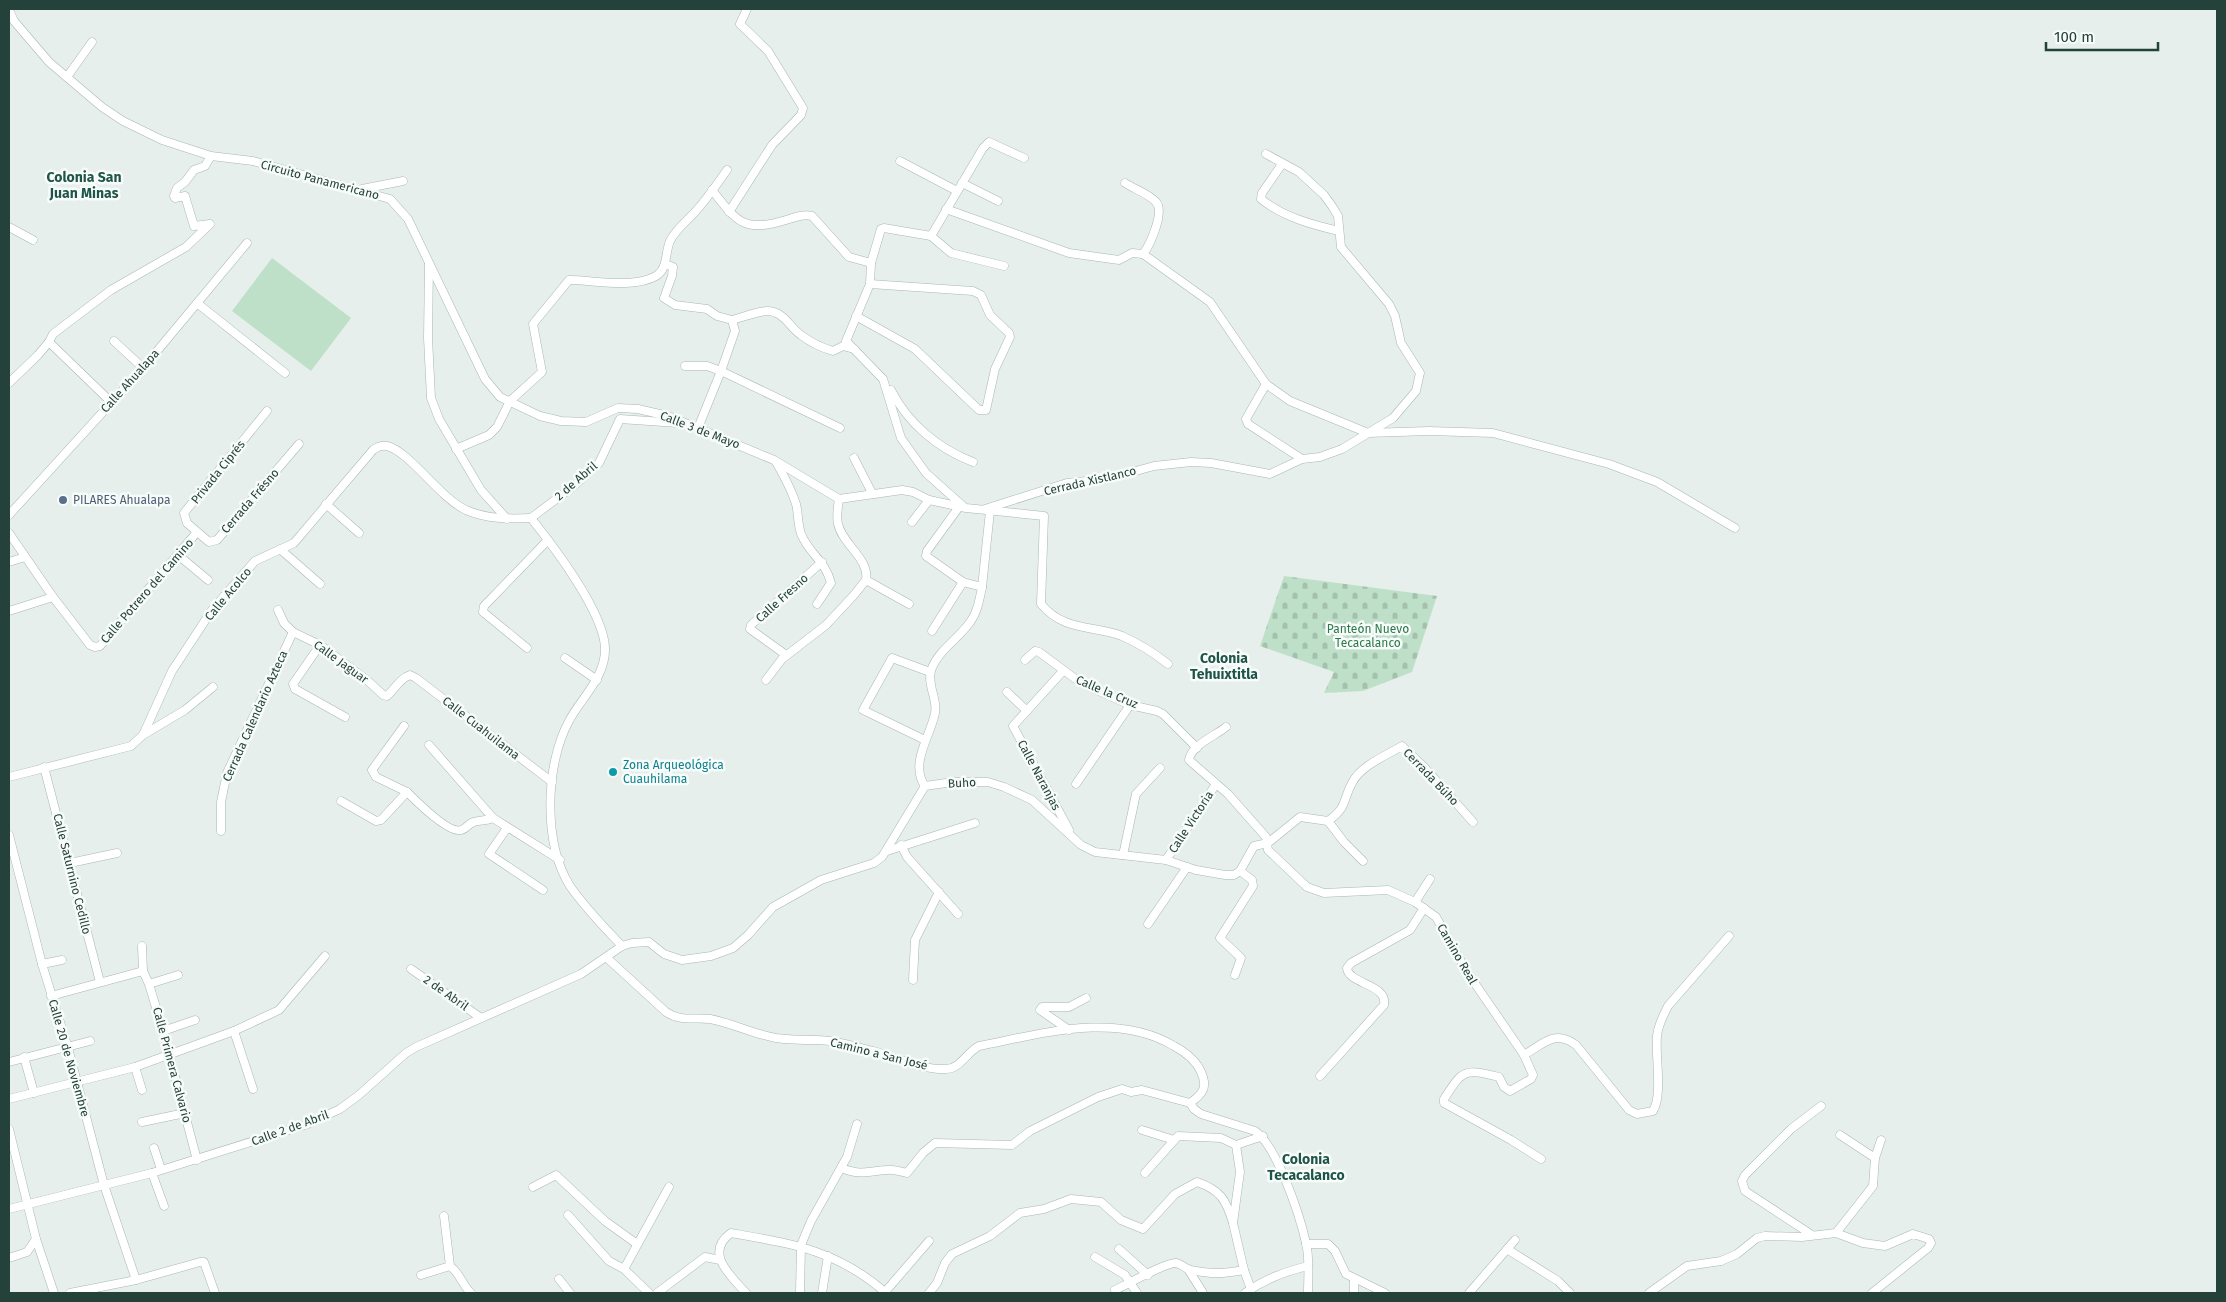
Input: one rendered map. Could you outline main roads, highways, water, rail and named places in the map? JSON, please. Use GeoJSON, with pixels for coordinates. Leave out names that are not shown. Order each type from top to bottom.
{"type":"FeatureCollection","features":[{"type":"Feature","properties":{"kind":"place","name":"PILARES Ahualapa"},"geometry":{"type":"Point","coordinates":[63,500]}},
{"type":"Feature","properties":{"kind":"place","name":"Zona Arqueológica Cuauhilama"},"geometry":{"type":"Point","coordinates":[613,772]}},
{"type":"Feature","properties":{"kind":"district","name":"Colonia San Juan Minas"},"geometry":{"type":"Point","coordinates":[84,186]}},
{"type":"Feature","properties":{"kind":"district","name":"Colonia Tehuixtitla"},"geometry":{"type":"Point","coordinates":[1224,666]}},
{"type":"Feature","properties":{"kind":"district","name":"Colonia Tecacalanco"},"geometry":{"type":"Point","coordinates":[1306,1168]}},
{"type":"Feature","properties":{"kind":"park label","name":"Panteón Nuevo Tecacalanco"},"geometry":{"type":"Point","coordinates":[1368,636]}}]}
